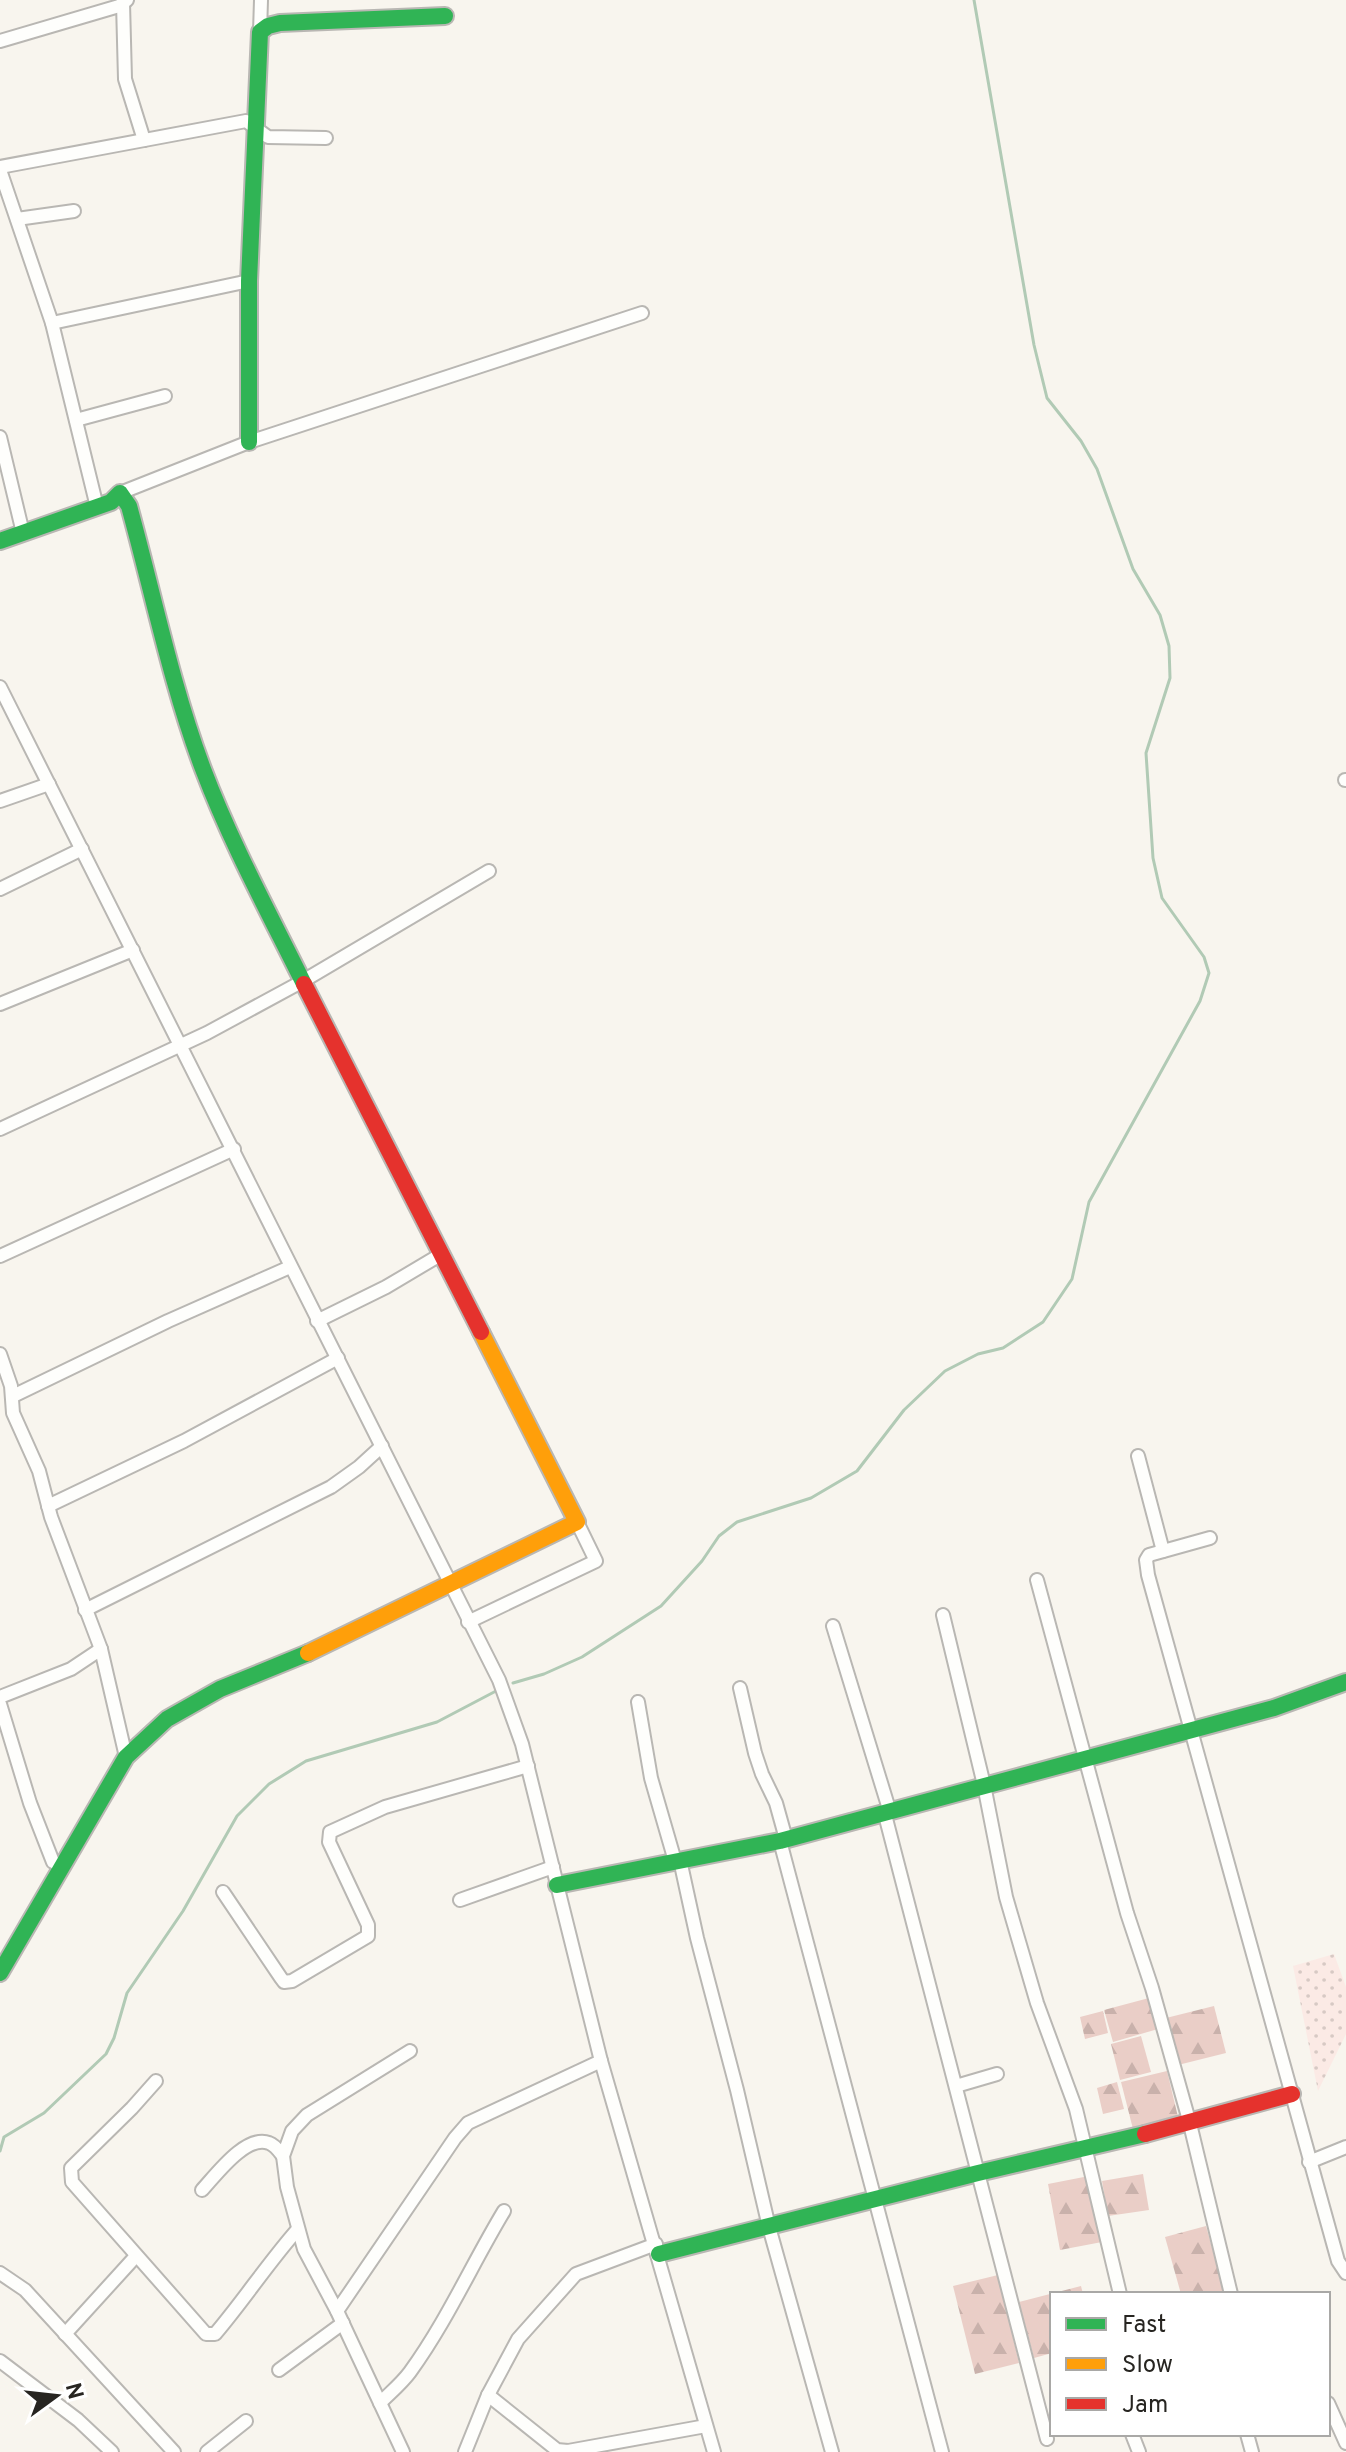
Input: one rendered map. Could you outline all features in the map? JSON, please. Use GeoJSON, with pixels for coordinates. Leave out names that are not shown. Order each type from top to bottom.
{"type":"FeatureCollection","features":[{"type":"Feature","properties":{"kind":"street"},"geometry":{"type":"LineString","coordinates":[[249,442],[249,281],[261,0]]}},
{"type":"Feature","properties":{"kind":"street"},"geometry":{"type":"LineString","coordinates":[[0,41],[125,2],[125,79],[144,140]]}},
{"type":"Feature","properties":{"kind":"street"},"geometry":{"type":"LineString","coordinates":[[260,32],[280,23],[445,16]]}},
{"type":"Feature","properties":{"kind":"street"},"geometry":{"type":"LineString","coordinates":[[97,507],[52,323],[0,168],[246,121],[268,137],[326,138]]}},
{"type":"Feature","properties":{"kind":"street"},"geometry":{"type":"LineString","coordinates":[[17,219],[74,211]]}},
{"type":"Feature","properties":{"kind":"street"},"geometry":{"type":"LineString","coordinates":[[52,323],[249,281]]}},
{"type":"Feature","properties":{"kind":"street"},"geometry":{"type":"LineString","coordinates":[[0,541],[111,502],[120,493],[249,442],[642,313]]}},
{"type":"Feature","properties":{"kind":"street"},"geometry":{"type":"LineString","coordinates":[[76,420],[165,396]]}},
{"type":"Feature","properties":{"kind":"street"},"geometry":{"type":"LineString","coordinates":[[0,437],[23,533]]}},
{"type":"Feature","properties":{"kind":"street"},"geometry":{"type":"LineString","coordinates":[[120,493],[129,506],[203,769],[236,845],[596,1561],[468,1622]]}},
{"type":"Feature","properties":{"kind":"street"},"geometry":{"type":"LineString","coordinates":[[0,687],[499,1680],[528,1766],[601,2061],[714,2452]]}},
{"type":"Feature","properties":{"kind":"street"},"geometry":{"type":"LineString","coordinates":[[0,801],[49,784]]}},
{"type":"Feature","properties":{"kind":"street"},"geometry":{"type":"LineString","coordinates":[[0,889],[82,849]]}},
{"type":"Feature","properties":{"kind":"street"},"geometry":{"type":"LineString","coordinates":[[0,1129],[181,1045],[303,981],[489,871]]}},
{"type":"Feature","properties":{"kind":"street"},"geometry":{"type":"LineString","coordinates":[[0,1004],[133,950]]}},
{"type":"Feature","properties":{"kind":"street"},"geometry":{"type":"LineString","coordinates":[[0,1256],[234,1149]]}},
{"type":"Feature","properties":{"kind":"street"},"geometry":{"type":"LineString","coordinates":[[317,1321],[386,1287],[440,1255]]}},
{"type":"Feature","properties":{"kind":"street"},"geometry":{"type":"LineString","coordinates":[[13,1396],[168,1321],[290,1267]]}},
{"type":"Feature","properties":{"kind":"street"},"geometry":{"type":"LineString","coordinates":[[0,1354],[13,1396],[13,1413],[39,1471],[48,1506],[101,1649],[126,1757]]}},
{"type":"Feature","properties":{"kind":"street"},"geometry":{"type":"LineString","coordinates":[[48,1506],[184,1441],[338,1358]]}},
{"type":"Feature","properties":{"kind":"street"},"geometry":{"type":"LineString","coordinates":[[0,1420],[13,1413]]}},
{"type":"Feature","properties":{"kind":"street"},"geometry":{"type":"LineString","coordinates":[[85,1610],[331,1487],[382,1446]]}},
{"type":"Feature","properties":{"kind":"street"},"geometry":{"type":"LineString","coordinates":[[1138,1456],[1163,1551]]}},
{"type":"Feature","properties":{"kind":"street"},"geometry":{"type":"LineString","coordinates":[[0,1973],[126,1757],[167,1719],[220,1689],[310,1652],[577,1522]]}},
{"type":"Feature","properties":{"kind":"street"},"geometry":{"type":"LineString","coordinates":[[1210,1538],[1149,1555],[1147,1566],[1309,2162],[1346,2273]]}},
{"type":"Feature","properties":{"kind":"street"},"geometry":{"type":"LineString","coordinates":[[1037,1580],[1127,1913],[1152,1988],[1190,2124],[1231,2292]]}},
{"type":"Feature","properties":{"kind":"street"},"geometry":{"type":"LineString","coordinates":[[943,1615],[984,1785],[1006,1897],[1037,2003],[1076,2109],[1120,2292]]}},
{"type":"Feature","properties":{"kind":"street"},"geometry":{"type":"LineString","coordinates":[[833,1626],[886,1810],[1047,2439]]}},
{"type":"Feature","properties":{"kind":"street"},"geometry":{"type":"LineString","coordinates":[[0,1697],[71,1669],[101,1649]]}},
{"type":"Feature","properties":{"kind":"street"},"geometry":{"type":"LineString","coordinates":[[557,1885],[783,1840],[1274,1708],[1346,1682]]}},
{"type":"Feature","properties":{"kind":"street"},"geometry":{"type":"LineString","coordinates":[[740,1688],[759,1764],[776,1803],[875,2201],[942,2452]]}},
{"type":"Feature","properties":{"kind":"street"},"geometry":{"type":"LineString","coordinates":[[638,1702],[651,1778],[678,1861],[769,2227],[832,2452]]}},
{"type":"Feature","properties":{"kind":"street"},"geometry":{"type":"LineString","coordinates":[[0,1704],[30,1803],[47,1847],[53,1862],[63,1867]]}},
{"type":"Feature","properties":{"kind":"street"},"geometry":{"type":"LineString","coordinates":[[223,1892],[284,1982],[292,1981],[368,1936],[368,1925],[329,1842],[330,1832],[385,1807],[528,1766]]}},
{"type":"Feature","properties":{"kind":"street"},"geometry":{"type":"LineString","coordinates":[[460,1900],[553,1867]]}},
{"type":"Feature","properties":{"kind":"street"},"geometry":{"type":"LineString","coordinates":[[403,2452],[340,2317],[304,2249],[287,2187],[283,2156],[292,2131],[307,2115],[410,2051]]}},
{"type":"Feature","properties":{"kind":"street"},"geometry":{"type":"LineString","coordinates":[[279,2370],[340,2317],[455,2138],[468,2123],[601,2061]]}},
{"type":"Feature","properties":{"kind":"street"},"geometry":{"type":"LineString","coordinates":[[956,2086],[997,2074]]}},
{"type":"Feature","properties":{"kind":"street"},"geometry":{"type":"LineString","coordinates":[[156,2081],[71,2168],[70,2173],[72,2182],[206,2334],[215,2334],[298,2229]]}},
{"type":"Feature","properties":{"kind":"street"},"geometry":{"type":"LineString","coordinates":[[465,2452],[488,2395],[518,2339],[576,2274],[657,2249],[769,2227],[978,2173],[1190,2124],[1292,2094]]}},
{"type":"Feature","properties":{"kind":"street"},"geometry":{"type":"LineString","coordinates":[[1076,2109],[1091,2104]]}},
{"type":"Feature","properties":{"kind":"street"},"geometry":{"type":"LineString","coordinates":[[202,2190],[237,2152],[254,2143],[264,2141],[273,2144],[283,2156]]}},
{"type":"Feature","properties":{"kind":"street"},"geometry":{"type":"LineString","coordinates":[[1309,2162],[1346,2147]]}},
{"type":"Feature","properties":{"kind":"street"},"geometry":{"type":"LineString","coordinates":[[380,2403],[408,2374],[444,2320],[504,2211]]}},
{"type":"Feature","properties":{"kind":"street"},"geometry":{"type":"LineString","coordinates":[[65,2334],[136,2256]]}},
{"type":"Feature","properties":{"kind":"street"},"geometry":{"type":"LineString","coordinates":[[0,2273],[25,2290],[171,2451]]}},
{"type":"Feature","properties":{"kind":"street"},"geometry":{"type":"LineString","coordinates":[[0,2361],[78,2420],[112,2452]]}},
{"type":"Feature","properties":{"kind":"street"},"geometry":{"type":"LineString","coordinates":[[488,2395],[557,2450],[568,2451],[706,2426]]}},
{"type":"Feature","properties":{"kind":"street"},"geometry":{"type":"LineString","coordinates":[[1330,2408],[1346,2446],[1339,2452]]}},
{"type":"Feature","properties":{"kind":"street"},"geometry":{"type":"LineString","coordinates":[[207,2452],[246,2421]]}},
{"type":"Feature","properties":{"kind":"shaded area"},"geometry":{"type":"Polygon","coordinates":[[[1334,1954],[1346,1987],[1346,2034],[1318,2091],[1293,1966],[1334,1954]]]}},
{"type":"Feature","properties":{"kind":"green space"},"geometry":{"type":"Polygon","coordinates":[[[1149,1998],[1158,2029],[1113,2042],[1104,2010],[1149,1998]]]}},
{"type":"Feature","properties":{"kind":"green space"},"geometry":{"type":"Polygon","coordinates":[[[1214,2006],[1226,2053],[1178,2065],[1166,2018],[1214,2006]]]}},
{"type":"Feature","properties":{"kind":"green space"},"geometry":{"type":"Polygon","coordinates":[[[1103,2011],[1108,2033],[1085,2039],[1080,2017],[1103,2011]]]}},
{"type":"Feature","properties":{"kind":"green space"},"geometry":{"type":"Polygon","coordinates":[[[1141,2036],[1151,2072],[1120,2080],[1111,2044],[1141,2036]]]}},
{"type":"Feature","properties":{"kind":"green space"},"geometry":{"type":"Polygon","coordinates":[[[1167,2071],[1178,2117],[1133,2129],[1121,2082],[1167,2071]]]}},
{"type":"Feature","properties":{"kind":"green space"},"geometry":{"type":"Polygon","coordinates":[[[1117,2082],[1124,2109],[1103,2114],[1097,2088],[1117,2082]]]}},
{"type":"Feature","properties":{"kind":"green space"},"geometry":{"type":"Polygon","coordinates":[[[1143,2174],[1149,2210],[1108,2216],[1102,2181],[1143,2174]]]}},
{"type":"Feature","properties":{"kind":"green space"},"geometry":{"type":"Polygon","coordinates":[[[1089,2176],[1102,2242],[1060,2250],[1048,2184],[1089,2176]]]}},
{"type":"Feature","properties":{"kind":"green space"},"geometry":{"type":"Polygon","coordinates":[[[1206,2226],[1224,2292],[1180,2292],[1165,2237],[1206,2226]]]}},
{"type":"Feature","properties":{"kind":"green space"},"geometry":{"type":"Polygon","coordinates":[[[998,2275],[1019,2363],[975,2374],[953,2286],[998,2275]]]}},
{"type":"Feature","properties":{"kind":"green space"},"geometry":{"type":"Polygon","coordinates":[[[1081,2286],[1082,2292],[1058,2292],[1081,2286]]]}},
{"type":"Feature","properties":{"kind":"green space"},"geometry":{"type":"Polygon","coordinates":[[[1050,2294],[1050,2354],[1034,2358],[1019,2302],[1050,2294]]]}},
{"type":"Feature","properties":{"kind":"waterway"},"geometry":{"type":"LineString","coordinates":[[513,1683],[544,1674],[582,1657],[661,1606],[702,1561],[719,1536],[737,1522],[811,1498],[857,1471],[904,1410],[945,1371],[978,1354],[1003,1348],[1043,1322],[1072,1279],[1089,1202],[1200,1001],[1209,973],[1204,957],[1162,898],[1153,858],[1146,753],[1170,678],[1169,646],[1160,615],[1133,569],[1097,469],[1081,441],[1047,398],[1034,345],[974,0]]}},
{"type":"Feature","properties":{"kind":"waterway"},"geometry":{"type":"LineString","coordinates":[[0,2151],[4,2137],[44,2113],[106,2054],[127,1993],[183,1911],[237,1816],[269,1784],[306,1761],[437,1722],[496,1691]]}},
{"type":"Feature","properties":{"kind":"traffic: fast"},"geometry":{"type":"LineString","coordinates":[[249,442],[249,281],[260,32],[280,23],[445,16]]}},
{"type":"Feature","properties":{"kind":"traffic: fast"},"geometry":{"type":"LineString","coordinates":[[0,541],[111,502],[120,493],[129,506],[172,671],[203,769],[238,851],[304,984]]}},
{"type":"Feature","properties":{"kind":"traffic: fast"},"geometry":{"type":"LineString","coordinates":[[0,1973],[126,1757],[167,1719],[220,1689],[308,1653]]}},
{"type":"Feature","properties":{"kind":"traffic: fast"},"geometry":{"type":"LineString","coordinates":[[557,1885],[780,1841],[1274,1708],[1346,1682]]}},
{"type":"Feature","properties":{"kind":"traffic: fast"},"geometry":{"type":"LineString","coordinates":[[659,2254],[1145,2134]]}},
{"type":"Feature","properties":{"kind":"traffic: slow"},"geometry":{"type":"LineString","coordinates":[[308,1653],[577,1522],[481,1332]]}},
{"type":"Feature","properties":{"kind":"traffic: jam"},"geometry":{"type":"LineString","coordinates":[[304,984],[481,1332]]}},
{"type":"Feature","properties":{"kind":"traffic: jam"},"geometry":{"type":"LineString","coordinates":[[1145,2134],[1292,2094]]}}]}
